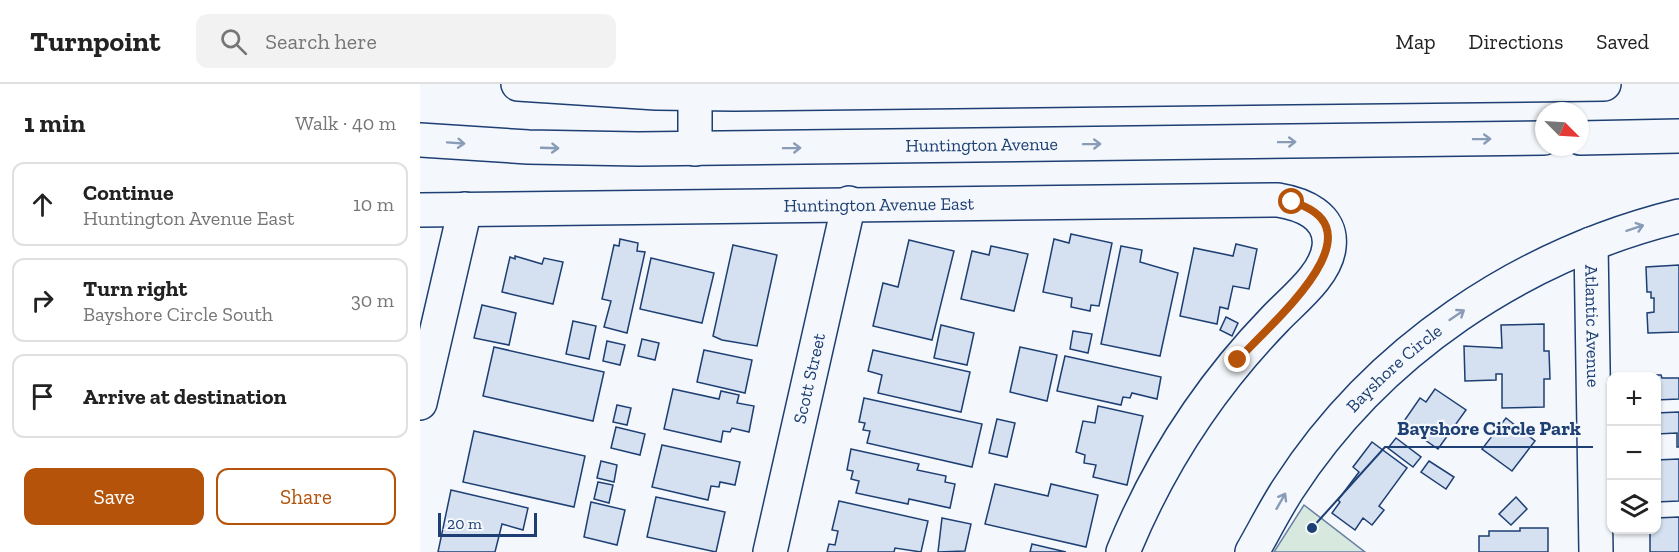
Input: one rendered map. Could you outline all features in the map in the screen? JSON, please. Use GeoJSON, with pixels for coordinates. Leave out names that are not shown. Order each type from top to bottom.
{"type":"FeatureCollection","features":[{"type":"Feature","properties":{"kind":"street"},"geometry":{"type":"LineString","coordinates":[[518,84],[695,89],[1604,84]]}},
{"type":"Feature","properties":{"kind":"street"},"geometry":{"type":"LineString","coordinates":[[695,89],[696,149]]}},
{"type":"Feature","properties":{"kind":"street"},"geometry":{"type":"LineString","coordinates":[[1589,138],[1679,136]]}},
{"type":"Feature","properties":{"kind":"street","name":"Huntington Avenue"},"geometry":{"type":"LineString","coordinates":[[420,140],[528,147],[696,149],[1535,138]]}},
{"type":"Feature","properties":{"kind":"street","name":"Huntington Avenue East"},"geometry":{"type":"LineString","coordinates":[[420,210],[849,203],[1278,200],[1304,206],[1317,215],[1326,229],[1329,247],[1321,267],[1238,360],[1195,418],[1158,477],[1123,552]]}},
{"type":"Feature","properties":{"kind":"street","name":"Scott Street"},"geometry":{"type":"LineString","coordinates":[[770,552],[849,203]]}},
{"type":"Feature","properties":{"kind":"street"},"geometry":{"type":"LineString","coordinates":[[420,403],[465,209]]}},
{"type":"Feature","properties":{"kind":"street"},"geometry":{"type":"LineString","coordinates":[[1591,244],[1679,216]]}},
{"type":"Feature","properties":{"kind":"street","name":"Bayshore Circle"},"geometry":{"type":"LineString","coordinates":[[1252,552],[1288,488],[1336,426],[1385,374],[1443,325],[1498,287],[1591,244]]}},
{"type":"Feature","properties":{"kind":"street","name":"Atlantic Avenue"},"geometry":{"type":"LineString","coordinates":[[1591,244],[1596,552]]}},
{"type":"Feature","properties":{"kind":"shaded area"},"geometry":{"type":"Polygon","coordinates":[[[1304,505],[1365,552],[1274,552],[1304,505]]]}},
{"type":"Feature","properties":{"kind":"building"},"geometry":{"type":"Polygon","coordinates":[[[1071,234],[1112,243],[1099,306],[1091,305],[1090,311],[1071,307],[1072,298],[1043,292],[1054,239],[1069,243],[1071,234]]]}},
{"type":"Feature","properties":{"kind":"building"},"geometry":{"type":"Polygon","coordinates":[[[620,239],[638,243],[637,251],[645,252],[627,333],[604,327],[611,301],[602,299],[614,245],[619,246],[620,239]]]}},
{"type":"Feature","properties":{"kind":"building"},"geometry":{"type":"Polygon","coordinates":[[[909,240],[954,251],[932,340],[873,326],[883,283],[898,287],[909,240]]]}},
{"type":"Feature","properties":{"kind":"building"},"geometry":{"type":"Polygon","coordinates":[[[1236,244],[1257,249],[1249,289],[1233,286],[1228,309],[1220,307],[1217,324],[1180,316],[1194,248],[1233,256],[1236,244]]]}},
{"type":"Feature","properties":{"kind":"building"},"geometry":{"type":"Polygon","coordinates":[[[733,245],[777,255],[757,346],[722,340],[713,336],[733,245]]]}},
{"type":"Feature","properties":{"kind":"building"},"geometry":{"type":"Polygon","coordinates":[[[991,246],[1028,254],[1014,311],[961,299],[972,251],[989,255],[991,246]]]}},
{"type":"Feature","properties":{"kind":"building"},"geometry":{"type":"Polygon","coordinates":[[[1121,246],[1142,250],[1140,262],[1178,273],[1160,356],[1101,344],[1121,246]]]}},
{"type":"Feature","properties":{"kind":"building"},"geometry":{"type":"Polygon","coordinates":[[[515,256],[542,264],[544,258],[563,262],[553,304],[502,292],[510,257],[515,259],[515,256]]]}},
{"type":"Feature","properties":{"kind":"building"},"geometry":{"type":"Polygon","coordinates":[[[651,258],[714,273],[702,323],[640,309],[651,258]]]}},
{"type":"Feature","properties":{"kind":"building"},"geometry":{"type":"Polygon","coordinates":[[[1679,265],[1679,332],[1648,333],[1647,313],[1654,312],[1654,298],[1651,298],[1651,292],[1647,292],[1646,267],[1679,265]]]}},
{"type":"Feature","properties":{"kind":"building"},"geometry":{"type":"Polygon","coordinates":[[[482,305],[516,313],[509,345],[474,338],[482,305]]]}},
{"type":"Feature","properties":{"kind":"building"},"geometry":{"type":"Polygon","coordinates":[[[1226,317],[1238,323],[1232,336],[1220,330],[1226,317]]]}},
{"type":"Feature","properties":{"kind":"building"},"geometry":{"type":"Polygon","coordinates":[[[573,321],[596,326],[589,359],[566,354],[573,321]]]}},
{"type":"Feature","properties":{"kind":"building"},"geometry":{"type":"Polygon","coordinates":[[[1544,324],[1544,351],[1549,351],[1550,379],[1544,379],[1544,407],[1502,408],[1502,374],[1496,374],[1496,380],[1465,381],[1464,346],[1502,348],[1501,325],[1544,324]]]}},
{"type":"Feature","properties":{"kind":"building"},"geometry":{"type":"Polygon","coordinates":[[[941,325],[974,333],[967,365],[934,358],[941,325]]]}},
{"type":"Feature","properties":{"kind":"building"},"geometry":{"type":"Polygon","coordinates":[[[1073,331],[1092,334],[1088,353],[1070,349],[1073,331]]]}},
{"type":"Feature","properties":{"kind":"building"},"geometry":{"type":"Polygon","coordinates":[[[642,339],[659,343],[655,360],[638,356],[642,339]]]}},
{"type":"Feature","properties":{"kind":"building"},"geometry":{"type":"Polygon","coordinates":[[[607,341],[625,345],[620,365],[603,361],[607,341]]]}},
{"type":"Feature","properties":{"kind":"building"},"geometry":{"type":"Polygon","coordinates":[[[494,347],[604,372],[593,421],[483,396],[494,347]]]}},
{"type":"Feature","properties":{"kind":"building"},"geometry":{"type":"Polygon","coordinates":[[[1020,347],[1057,355],[1047,401],[1010,392],[1020,347]]]}},
{"type":"Feature","properties":{"kind":"building"},"geometry":{"type":"Polygon","coordinates":[[[704,350],[752,360],[745,393],[697,382],[704,350]]]}},
{"type":"Feature","properties":{"kind":"building"},"geometry":{"type":"Polygon","coordinates":[[[873,350],[970,372],[961,412],[878,393],[882,375],[868,371],[873,350]]]}},
{"type":"Feature","properties":{"kind":"building"},"geometry":{"type":"Polygon","coordinates":[[[1065,356],[1161,377],[1157,399],[1132,393],[1130,398],[1123,397],[1121,405],[1057,391],[1065,356]]]}},
{"type":"Feature","properties":{"kind":"building"},"geometry":{"type":"Polygon","coordinates":[[[1661,375],[1662,378],[1679,378],[1679,399],[1661,400],[1661,375]]]}},
{"type":"Feature","properties":{"kind":"building"},"geometry":{"type":"Polygon","coordinates":[[[673,389],[719,399],[721,391],[739,395],[737,403],[754,406],[749,432],[732,428],[730,432],[723,431],[721,442],[664,429],[673,389]]]}},
{"type":"Feature","properties":{"kind":"building"},"geometry":{"type":"Polygon","coordinates":[[[1435,389],[1466,410],[1438,449],[1402,424],[1420,398],[1426,402],[1435,389]]]}},
{"type":"Feature","properties":{"kind":"building"},"geometry":{"type":"Polygon","coordinates":[[[864,398],[982,424],[972,467],[867,443],[870,431],[863,430],[865,423],[859,422],[864,398]]]}},
{"type":"Feature","properties":{"kind":"building"},"geometry":{"type":"Polygon","coordinates":[[[617,405],[631,408],[627,425],[613,422],[617,405]]]}},
{"type":"Feature","properties":{"kind":"building"},"geometry":{"type":"Polygon","coordinates":[[[1098,406],[1143,416],[1127,485],[1093,477],[1096,465],[1084,463],[1085,455],[1076,452],[1083,421],[1095,423],[1098,406]]]}},
{"type":"Feature","properties":{"kind":"building"},"geometry":{"type":"Polygon","coordinates":[[[1679,412],[1679,447],[1677,447],[1677,433],[1661,434],[1661,413],[1679,412]]]}},
{"type":"Feature","properties":{"kind":"building"},"geometry":{"type":"Polygon","coordinates":[[[1506,418],[1535,441],[1512,471],[1482,449],[1506,418]]]}},
{"type":"Feature","properties":{"kind":"building"},"geometry":{"type":"Polygon","coordinates":[[[997,419],[1015,423],[1007,457],[989,453],[997,419]]]}},
{"type":"Feature","properties":{"kind":"building"},"geometry":{"type":"Polygon","coordinates":[[[616,427],[645,434],[640,455],[611,448],[616,427]]]}},
{"type":"Feature","properties":{"kind":"building"},"geometry":{"type":"Polygon","coordinates":[[[474,431],[585,456],[574,507],[463,482],[474,431]]]}},
{"type":"Feature","properties":{"kind":"building"},"geometry":{"type":"Polygon","coordinates":[[[1396,438],[1421,457],[1413,467],[1388,448],[1396,438]]]}},
{"type":"Feature","properties":{"kind":"building"},"geometry":{"type":"Polygon","coordinates":[[[1372,442],[1407,468],[1379,506],[1384,510],[1372,525],[1363,518],[1355,530],[1332,513],[1340,502],[1338,500],[1359,472],[1353,467],[1372,442]]]}},
{"type":"Feature","properties":{"kind":"building"},"geometry":{"type":"Polygon","coordinates":[[[662,445],[740,462],[735,485],[720,482],[719,487],[711,486],[708,500],[652,487],[662,445]]]}},
{"type":"Feature","properties":{"kind":"building"},"geometry":{"type":"Polygon","coordinates":[[[851,449],[919,464],[917,470],[946,476],[945,482],[955,484],[950,508],[909,499],[908,504],[856,493],[859,481],[851,479],[853,471],[847,470],[851,449]]]}},
{"type":"Feature","properties":{"kind":"building"},"geometry":{"type":"Polygon","coordinates":[[[1679,459],[1679,501],[1661,502],[1661,460],[1679,459]]]}},
{"type":"Feature","properties":{"kind":"building"},"geometry":{"type":"Polygon","coordinates":[[[601,461],[617,465],[614,482],[597,478],[601,461]]]}},
{"type":"Feature","properties":{"kind":"building"},"geometry":{"type":"Polygon","coordinates":[[[1429,461],[1454,477],[1446,489],[1421,472],[1429,461]]]}},
{"type":"Feature","properties":{"kind":"building"},"geometry":{"type":"Polygon","coordinates":[[[598,482],[613,485],[609,503],[594,499],[598,482]]]}},
{"type":"Feature","properties":{"kind":"building"},"geometry":{"type":"Polygon","coordinates":[[[995,484],[1048,496],[1051,484],[1098,495],[1086,547],[985,524],[995,484]]]}},
{"type":"Feature","properties":{"kind":"building"},"geometry":{"type":"Polygon","coordinates":[[[451,490],[528,508],[523,530],[502,524],[495,552],[438,552],[451,490]]]}},
{"type":"Feature","properties":{"kind":"building"},"geometry":{"type":"Polygon","coordinates":[[[656,497],[725,512],[716,552],[647,537],[656,497]]]}},
{"type":"Feature","properties":{"kind":"building"},"geometry":{"type":"Polygon","coordinates":[[[1516,497],[1527,509],[1511,525],[1499,514],[1516,497]]]}},
{"type":"Feature","properties":{"kind":"building"},"geometry":{"type":"Polygon","coordinates":[[[839,501],[928,521],[921,552],[895,548],[894,552],[827,552],[829,544],[835,545],[838,531],[832,530],[839,501]]]}},
{"type":"Feature","properties":{"kind":"building"},"geometry":{"type":"Polygon","coordinates":[[[591,502],[625,510],[617,545],[584,537],[591,502]]]}},
{"type":"Feature","properties":{"kind":"building"},"geometry":{"type":"Polygon","coordinates":[[[1679,517],[1679,552],[1650,552],[1650,534],[1661,534],[1661,518],[1679,517]]]}},
{"type":"Feature","properties":{"kind":"building"},"geometry":{"type":"Polygon","coordinates":[[[942,518],[971,524],[965,551],[938,552],[942,518]]]}},
{"type":"Feature","properties":{"kind":"building"},"geometry":{"type":"Polygon","coordinates":[[[1520,528],[1548,528],[1548,552],[1479,552],[1479,536],[1489,536],[1489,531],[1520,531],[1520,528]]]}},
{"type":"Feature","properties":{"kind":"building"},"geometry":{"type":"Polygon","coordinates":[[[1032,544],[1066,552],[1030,552],[1032,544]]]}},
{"type":"Feature","properties":{"kind":"place","name":"Bayshore Circle Park"},"geometry":{"type":"Point","coordinates":[1312,528]}},
{"type":"Feature","properties":{"kind":"route"},"geometry":{"type":"LineString","coordinates":[[1238,360],[1308,284],[1321,267],[1329,247],[1326,229],[1317,215],[1304,206],[1292,202]]}}]}
